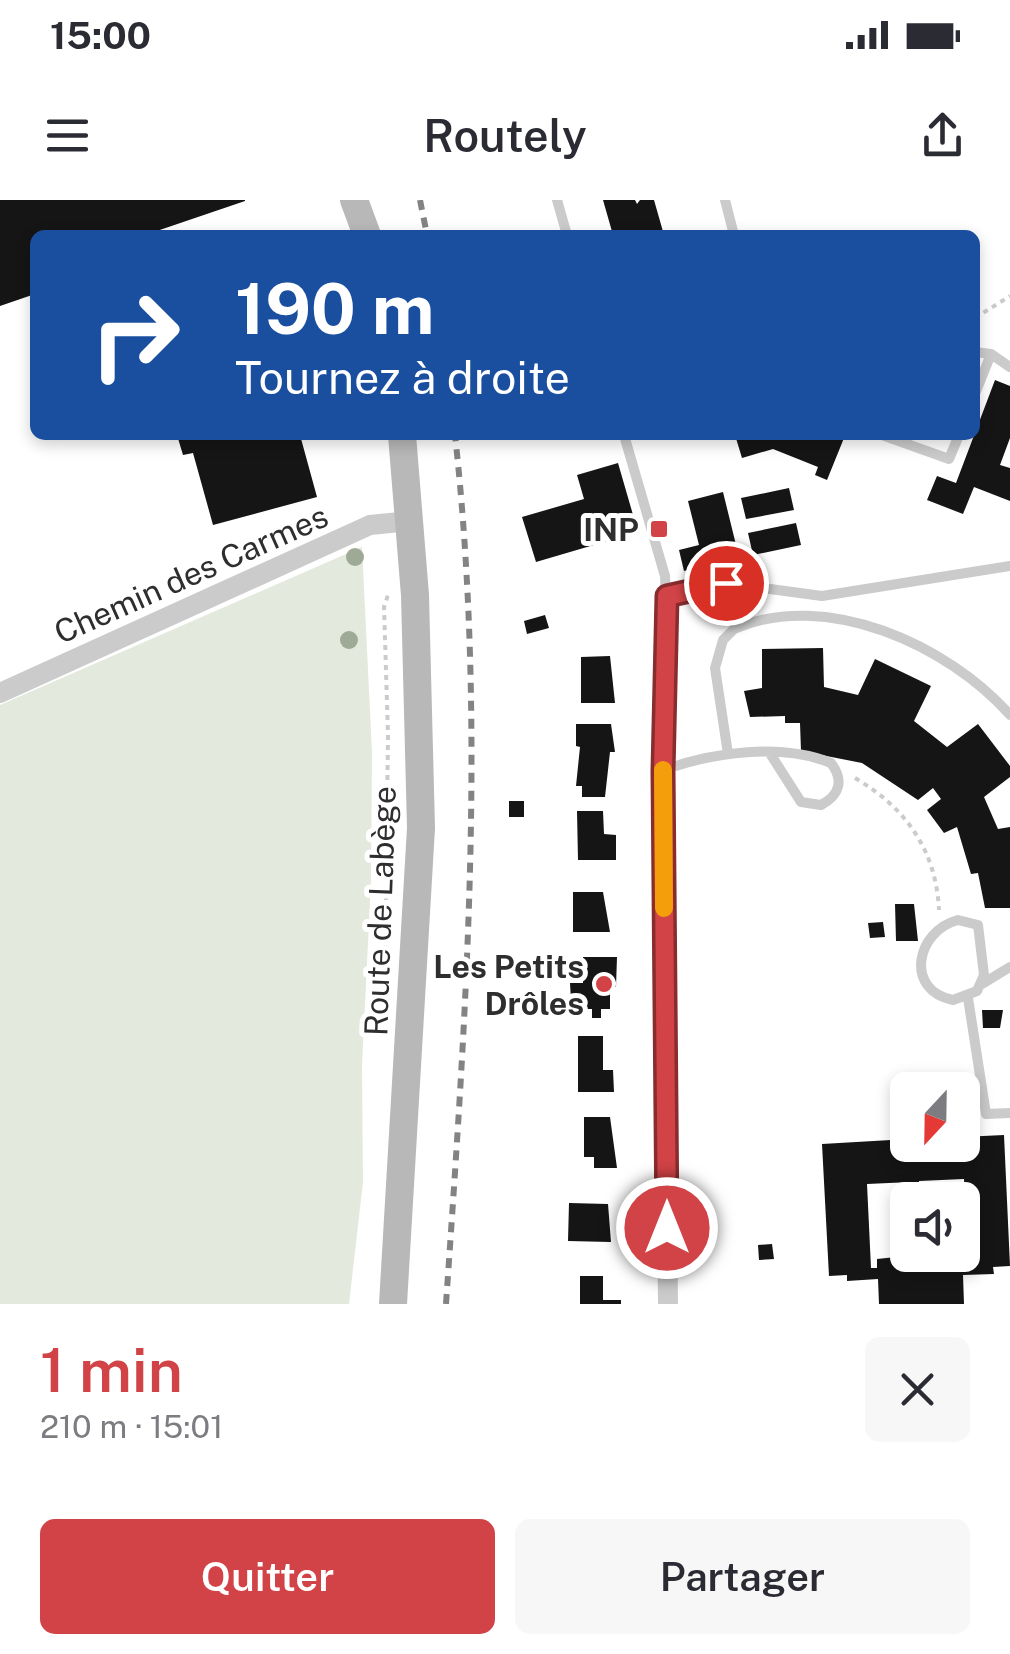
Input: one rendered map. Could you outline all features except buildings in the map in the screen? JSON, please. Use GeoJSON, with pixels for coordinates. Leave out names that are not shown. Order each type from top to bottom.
{"type":"FeatureCollection","features":[{"type":"Feature","properties":{"kind":"main road"},"geometry":{"type":"LineString","coordinates":[[354,200],[365,230]]}},
{"type":"Feature","properties":{"kind":"main road","name":"Route de Labège"},"geometry":{"type":"LineString","coordinates":[[392,1304],[421,828],[410,521],[402,440]]}},
{"type":"Feature","properties":{"kind":"street","name":"Chemin des Carmes"},"geometry":{"type":"LineString","coordinates":[[0,693],[370,526],[410,521]]}},
{"type":"Feature","properties":{"kind":"street"},"geometry":{"type":"LineString","coordinates":[[667,623],[663,771],[668,1304]]}},
{"type":"Feature","properties":{"kind":"lane"},"geometry":{"type":"LineString","coordinates":[[557,200],[566,230]]}},
{"type":"Feature","properties":{"kind":"lane"},"geometry":{"type":"LineString","coordinates":[[725,200],[733,230]]}},
{"type":"Feature","properties":{"kind":"lane"},"geometry":{"type":"LineString","coordinates":[[980,353],[991,354],[1010,367]]}},
{"type":"Feature","properties":{"kind":"lane"},"geometry":{"type":"LineString","coordinates":[[980,382],[991,354]]}},
{"type":"Feature","properties":{"kind":"lane"},"geometry":{"type":"LineString","coordinates":[[625,440],[667,596],[667,623]]}},
{"type":"Feature","properties":{"kind":"lane"},"geometry":{"type":"LineString","coordinates":[[898,440],[949,459],[957,440]]}},
{"type":"Feature","properties":{"kind":"lane"},"geometry":{"type":"LineString","coordinates":[[667,596],[726,583],[822,596],[1010,566]]}},
{"type":"Feature","properties":{"kind":"lane"},"geometry":{"type":"LineString","coordinates":[[728,754],[717,654],[734,629],[769,619],[829,620],[893,635],[954,666],[1010,716]]}},
{"type":"Feature","properties":{"kind":"lane"},"geometry":{"type":"LineString","coordinates":[[663,771],[700,757],[728,754],[771,755],[819,758],[836,770],[837,791],[831,800],[812,806],[794,794],[771,755]]}},
{"type":"Feature","properties":{"kind":"lane"},"geometry":{"type":"LineString","coordinates":[[982,984],[978,925],[958,920],[940,925],[922,949],[923,978],[943,998],[968,998],[982,984],[1010,968]]}},
{"type":"Feature","properties":{"kind":"lane"},"geometry":{"type":"LineString","coordinates":[[968,998],[986,1114],[1010,1113]]}},
{"type":"Feature","properties":{"kind":"path"},"geometry":{"type":"LineString","coordinates":[[980,315],[1010,296]]}},
{"type":"Feature","properties":{"kind":"path"},"geometry":{"type":"LineString","coordinates":[[385,988],[388,734],[384,607],[394,580]]}},
{"type":"Feature","properties":{"kind":"path"},"geometry":{"type":"LineString","coordinates":[[836,770],[877,792],[912,826],[934,869],[940,925]]}},
{"type":"Feature","properties":{"kind":"shaded area"},"geometry":{"type":"Polygon","coordinates":[[[362,547],[372,752],[371,881],[362,1066],[363,1182],[349,1304],[0,1304],[0,705],[362,547]]]}},
{"type":"Feature","properties":{"kind":"railway"},"geometry":{"type":"LineString","coordinates":[[420,200],[426,230]]}},
{"type":"Feature","properties":{"kind":"railway"},"geometry":{"type":"LineString","coordinates":[[446,1304],[470,869],[470,652],[455,440]]}},
{"type":"Feature","properties":{"kind":"slow traffic"},"geometry":{"type":"LineString","coordinates":[[663,770],[664,908]]}},
{"type":"Feature","properties":{"kind":"place","name":"INP"},"geometry":{"type":"Point","coordinates":[659,529]}},
{"type":"Feature","properties":{"kind":"place","name":"Les Petits Drôles"},"geometry":{"type":"Point","coordinates":[604,984]}},
{"type":"Feature","properties":{"kind":"route"},"geometry":{"type":"LineString","coordinates":[[667,1228],[663,771],[667,596],[726,583]]}}]}
